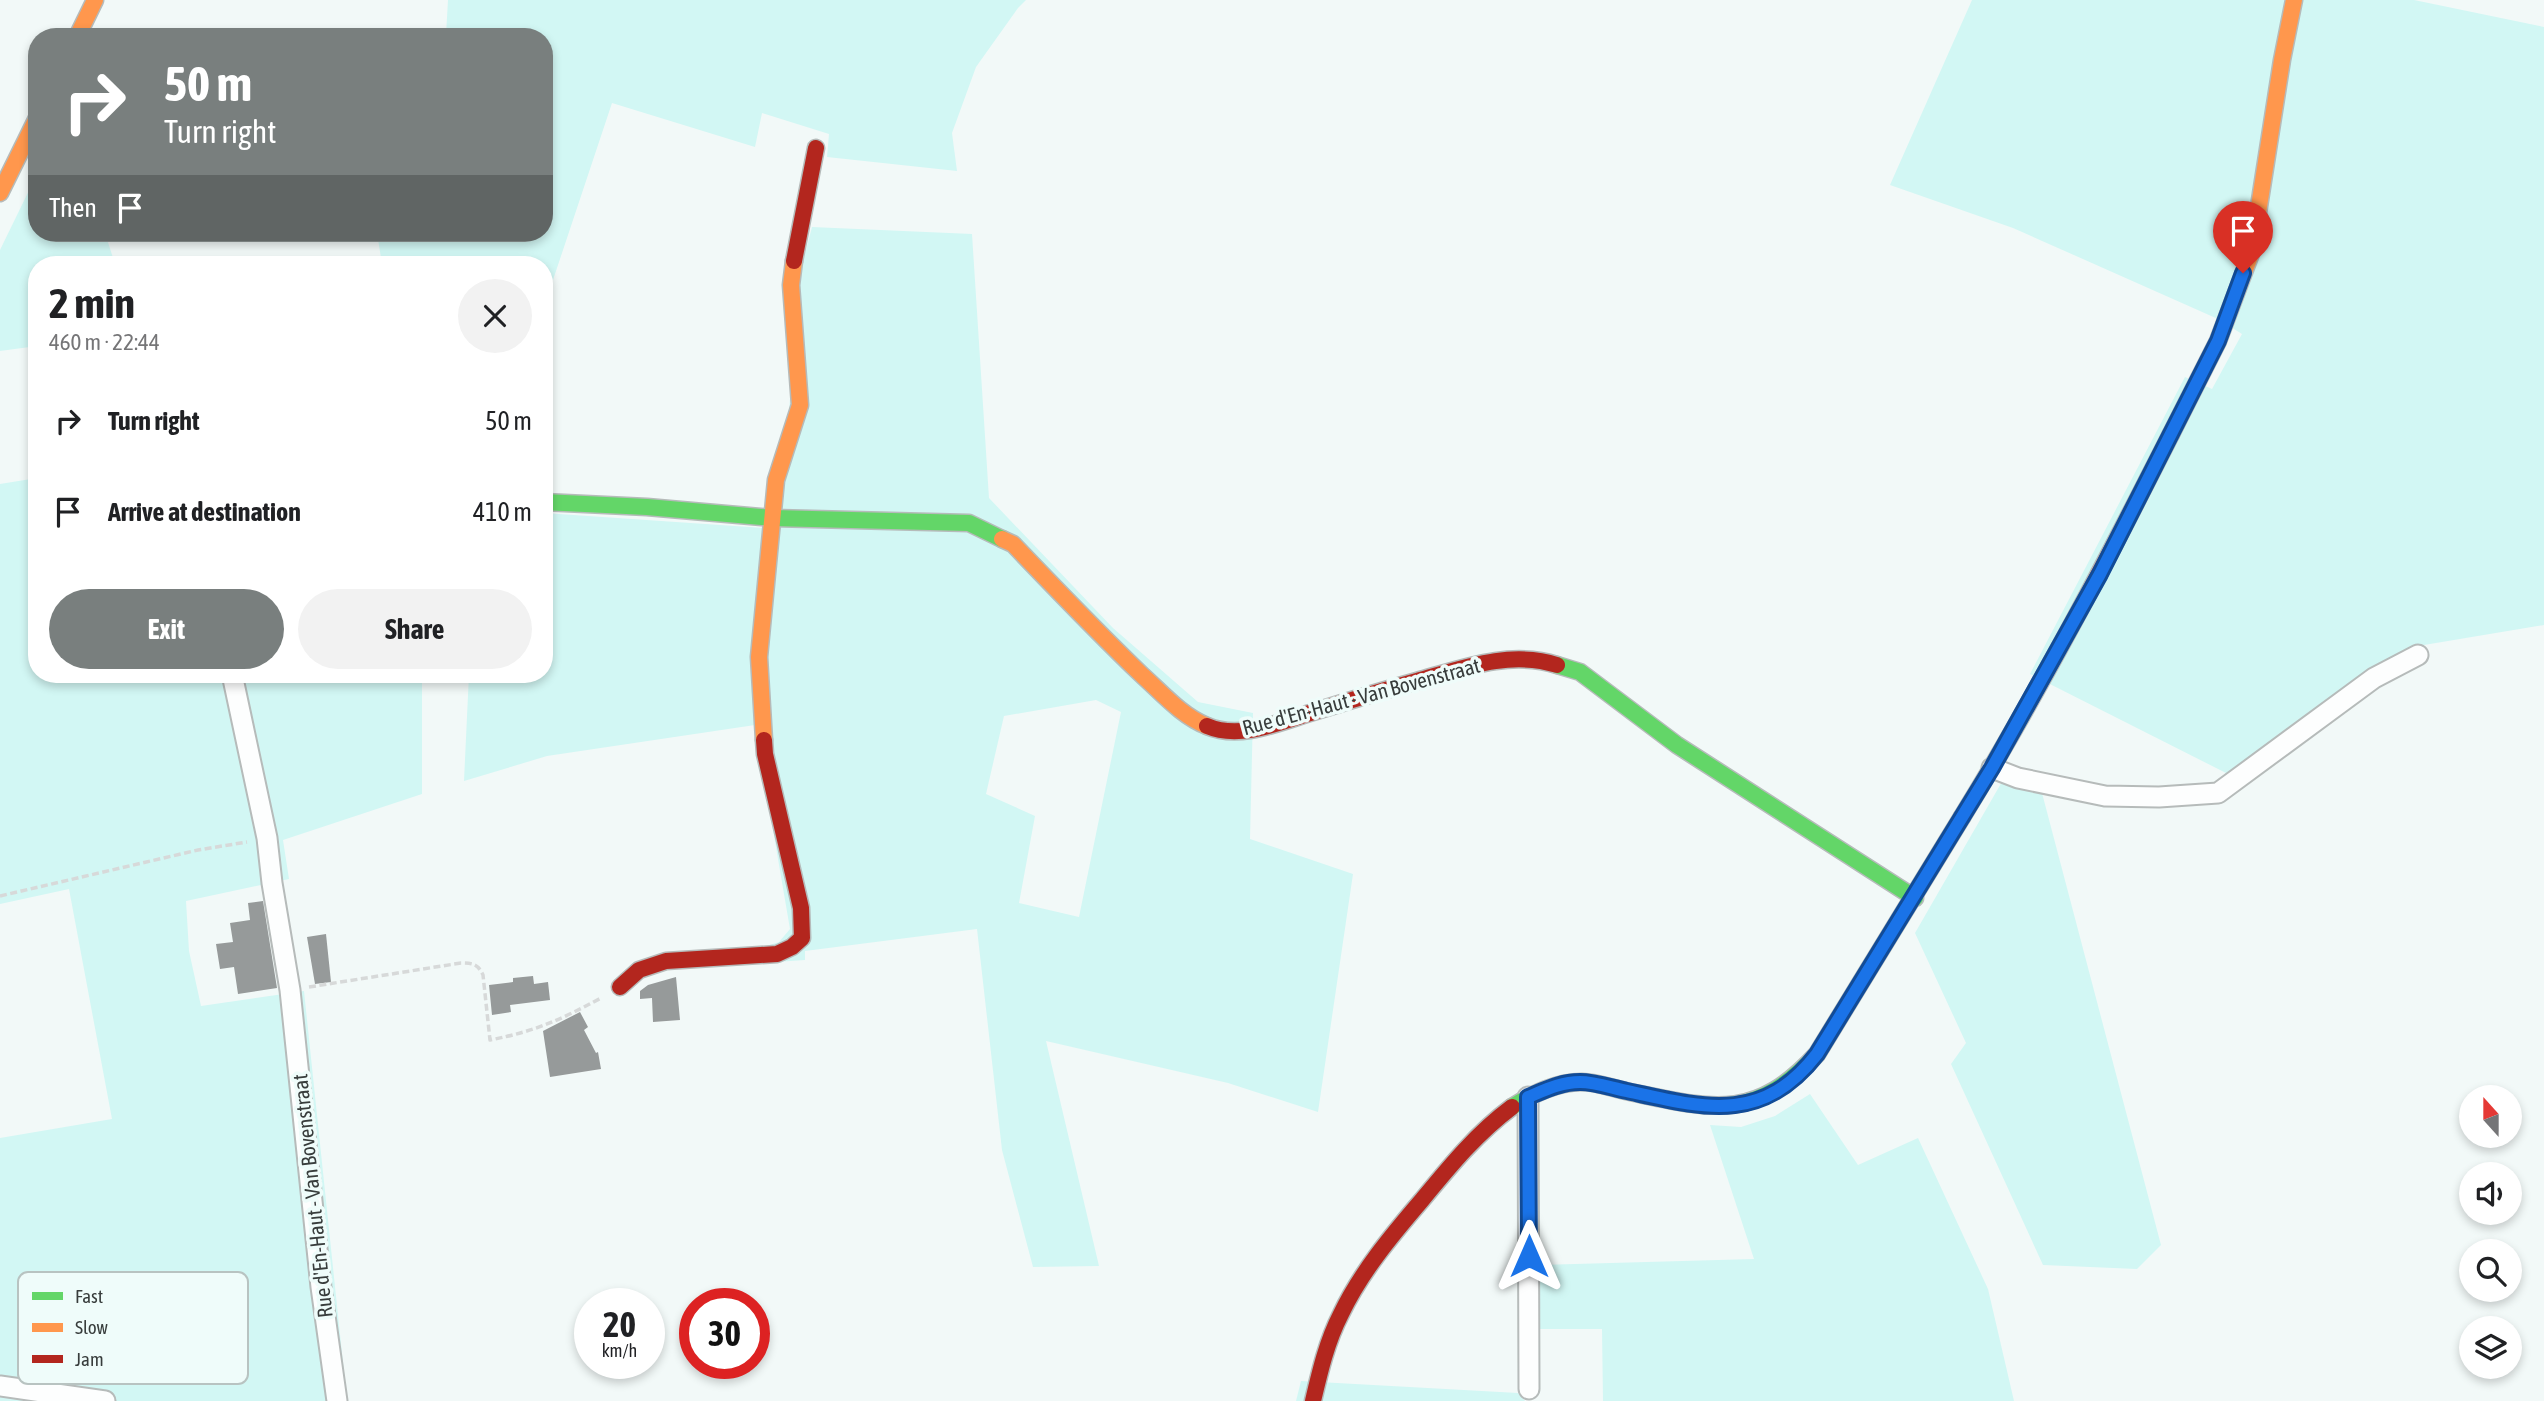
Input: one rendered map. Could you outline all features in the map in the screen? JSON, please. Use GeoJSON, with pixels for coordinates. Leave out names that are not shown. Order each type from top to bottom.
{"type":"FeatureCollection","features":[{"type":"Feature","properties":{"kind":"main road"},"geometry":{"type":"LineString","coordinates":[[81,28],[95,0]]}},
{"type":"Feature","properties":{"kind":"main road"},"geometry":{"type":"LineString","coordinates":[[1313,1401],[1322,1361],[1341,1312],[1370,1262],[1475,1139],[1500,1116],[1528,1097],[1554,1086],[1581,1082],[1680,1103],[1711,1107],[1746,1105],[1782,1089],[1802,1074],[1817,1054],[1992,768],[2100,574],[2218,341],[2252,251],[2294,0]]}},
{"type":"Feature","properties":{"kind":"main road"},"geometry":{"type":"LineString","coordinates":[[0,193],[28,136]]}},
{"type":"Feature","properties":{"kind":"main road"},"geometry":{"type":"LineString","coordinates":[[620,987],[639,970],[666,961],[777,954],[792,947],[802,938],[801,908],[765,754],[758,657],[776,480],[800,405],[791,285],[796,243],[816,148]]}},
{"type":"Feature","properties":{"kind":"main road","name":"Rue d'En-Haut - Van Bovenstraat"},"geometry":{"type":"LineString","coordinates":[[553,502],[773,518],[969,523],[1013,544],[1103,638],[1150,682],[1192,720],[1218,731],[1242,731],[1276,724],[1368,694],[1491,660],[1539,659],[1580,672],[1677,745],[1914,898]]}},
{"type":"Feature","properties":{"kind":"street"},"geometry":{"type":"LineString","coordinates":[[1992,768],[2018,778],[2105,796],[2159,797],[2218,793],[2374,678],[2418,655]]}},
{"type":"Feature","properties":{"kind":"street","name":"Rue d'En-Haut - Van Bovenstraat"},"geometry":{"type":"LineString","coordinates":[[234,683],[267,838],[290,990],[321,1287],[337,1401]]}},
{"type":"Feature","properties":{"kind":"street"},"geometry":{"type":"LineString","coordinates":[[1528,1097],[1530,1389]]}},
{"type":"Feature","properties":{"kind":"street"},"geometry":{"type":"LineString","coordinates":[[0,1386],[105,1401]]}},
{"type":"Feature","properties":{"kind":"path"},"geometry":{"type":"LineString","coordinates":[[0,896],[198,850],[267,838]]}},
{"type":"Feature","properties":{"kind":"path"},"geometry":{"type":"LineString","coordinates":[[290,990],[473,963],[483,975],[490,1040],[549,1025],[620,987]]}},
{"type":"Feature","properties":{"kind":"shaded area"},"geometry":{"type":"Polygon","coordinates":[[[448,0],[1026,0],[976,67],[952,133],[957,171],[827,157],[829,134],[762,113],[755,147],[612,103],[553,280],[553,256],[381,256],[378,242],[553,242],[553,28],[446,28],[448,0]]]}},
{"type":"Feature","properties":{"kind":"shaded area"},"geometry":{"type":"Polygon","coordinates":[[[1972,0],[2414,0],[2544,27],[2544,625],[2424,645],[2382,664],[2230,775],[2030,674],[2185,377],[2212,389],[2242,334],[2218,319],[2013,228],[1890,185],[1972,0]]]}},
{"type":"Feature","properties":{"kind":"shaded area"},"geometry":{"type":"Polygon","coordinates":[[[28,192],[28,242],[108,242],[112,256],[28,256],[28,347],[0,351],[0,250],[28,192]]]}},
{"type":"Feature","properties":{"kind":"shaded area"},"geometry":{"type":"Polygon","coordinates":[[[812,227],[972,234],[989,498],[1113,628],[1198,702],[1253,713],[1250,839],[1353,874],[1318,1112],[1228,1083],[1046,1041],[1099,1266],[1033,1267],[1002,1150],[977,929],[805,951],[805,960],[693,968],[779,942],[790,929],[755,725],[547,756],[464,781],[469,683],[553,683],[553,514],[779,529],[801,269],[812,227]],[[1096,700],[1004,716],[986,794],[1035,816],[1019,903],[1079,917],[1121,712],[1096,700]]]}},
{"type":"Feature","properties":{"kind":"shaded area"},"geometry":{"type":"Polygon","coordinates":[[[28,479],[28,683],[422,683],[422,794],[283,840],[289,879],[186,901],[189,951],[201,1006],[304,991],[347,1401],[0,1401],[0,1138],[112,1119],[69,889],[0,904],[0,484],[28,479]]]}},
{"type":"Feature","properties":{"kind":"shaded area"},"geometry":{"type":"Polygon","coordinates":[[[2003,780],[2042,793],[2161,1245],[2137,1269],[2043,1265],[1951,1064],[1966,1043],[1915,933],[2003,780]]]}},
{"type":"Feature","properties":{"kind":"shaded area"},"geometry":{"type":"Polygon","coordinates":[[[1810,1094],[1858,1165],[1918,1138],[1988,1289],[2014,1401],[1603,1401],[1602,1329],[1540,1329],[1539,1265],[1754,1259],[1710,1125],[1741,1127],[1775,1116],[1810,1094]]]}},
{"type":"Feature","properties":{"kind":"shaded area"},"geometry":{"type":"Polygon","coordinates":[[[1301,1381],[1518,1393],[1525,1401],[1296,1401],[1301,1381]]]}},
{"type":"Feature","properties":{"kind":"building"},"geometry":{"type":"Polygon","coordinates":[[[263,901],[277,988],[238,994],[234,967],[220,969],[216,944],[233,942],[230,923],[250,920],[248,903],[263,901]]]}},
{"type":"Feature","properties":{"kind":"building"},"geometry":{"type":"Polygon","coordinates":[[[326,934],[331,982],[315,984],[307,937],[326,934]]]}},
{"type":"Feature","properties":{"kind":"building"},"geometry":{"type":"Polygon","coordinates":[[[533,976],[534,984],[548,982],[550,1000],[510,1005],[511,1012],[492,1015],[489,985],[533,976]]]}},
{"type":"Feature","properties":{"kind":"building"},"geometry":{"type":"Polygon","coordinates":[[[676,977],[680,1020],[653,1022],[652,998],[640,999],[640,991],[648,985],[676,977]]]}},
{"type":"Feature","properties":{"kind":"building"},"geometry":{"type":"Polygon","coordinates":[[[580,1012],[588,1027],[584,1030],[596,1053],[598,1052],[601,1069],[550,1077],[543,1031],[580,1012]]]}},
{"type":"Feature","properties":{"kind":"traffic: fast"},"geometry":{"type":"LineString","coordinates":[[553,502],[773,518],[969,523],[1002,539]]}},
{"type":"Feature","properties":{"kind":"traffic: fast"},"geometry":{"type":"LineString","coordinates":[[1557,665],[1580,672],[1677,745],[1915,898]]}},
{"type":"Feature","properties":{"kind":"traffic: fast"},"geometry":{"type":"LineString","coordinates":[[1512,1107],[1545,1090],[1582,1082],[1685,1103],[1709,1105],[1731,1105],[1773,1091],[1795,1076],[1817,1054],[1962,817]]}},
{"type":"Feature","properties":{"kind":"traffic: slow"},"geometry":{"type":"LineString","coordinates":[[81,28],[95,0]]}},
{"type":"Feature","properties":{"kind":"traffic: slow"},"geometry":{"type":"LineString","coordinates":[[2171,434],[2218,341],[2252,251],[2294,0]]}},
{"type":"Feature","properties":{"kind":"traffic: slow"},"geometry":{"type":"LineString","coordinates":[[0,193],[28,136]]}},
{"type":"Feature","properties":{"kind":"traffic: slow"},"geometry":{"type":"LineString","coordinates":[[764,740],[759,657],[776,480],[800,405],[791,285],[794,261]]}},
{"type":"Feature","properties":{"kind":"traffic: slow"},"geometry":{"type":"LineString","coordinates":[[1002,539],[1013,544],[1165,697],[1181,711],[1207,726]]}},
{"type":"Feature","properties":{"kind":"traffic: jam"},"geometry":{"type":"LineString","coordinates":[[794,261],[816,148]]}},
{"type":"Feature","properties":{"kind":"traffic: jam"},"geometry":{"type":"LineString","coordinates":[[1962,817],[2070,628],[2171,434]]}},
{"type":"Feature","properties":{"kind":"traffic: jam"},"geometry":{"type":"LineString","coordinates":[[1207,726],[1232,731],[1259,729],[1487,662],[1522,659],[1557,665]]}},
{"type":"Feature","properties":{"kind":"traffic: jam"},"geometry":{"type":"LineString","coordinates":[[620,987],[639,970],[666,961],[777,954],[792,947],[802,938],[801,908],[764,740]]}},
{"type":"Feature","properties":{"kind":"traffic: jam"},"geometry":{"type":"LineString","coordinates":[[1313,1401],[1336,1324],[1349,1298],[1378,1254],[1454,1162],[1512,1107]]}},
{"type":"Feature","properties":{"kind":"route"},"geometry":{"type":"LineString","coordinates":[[1529,1256],[1528,1097],[1554,1086],[1581,1082],[1680,1103],[1711,1107],[1746,1105],[1782,1089],[1802,1074],[1817,1054],[1992,768],[2100,574],[2218,341],[2243,273]]}}]}
